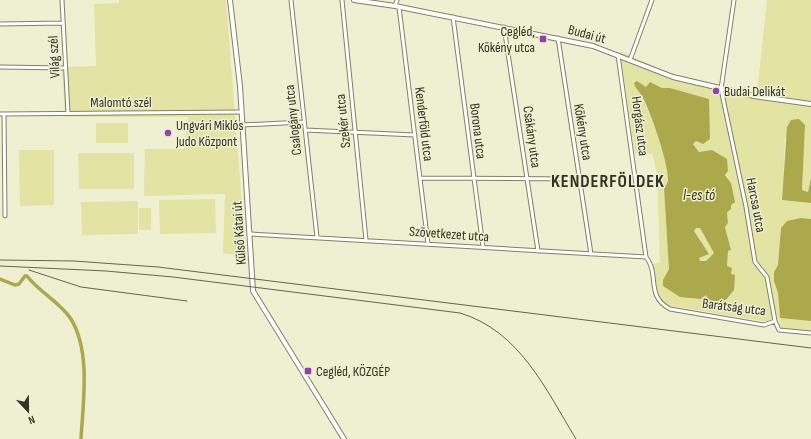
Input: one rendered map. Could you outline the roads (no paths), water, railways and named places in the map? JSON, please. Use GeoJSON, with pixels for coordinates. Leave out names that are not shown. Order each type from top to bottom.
{"type":"FeatureCollection","features":[{"type":"Feature","properties":{"kind":"street","name":"Világ szél"},"geometry":{"type":"LineString","coordinates":[[62,0],[68,113]]}},
{"type":"Feature","properties":{"kind":"street","name":"Külső Kátai út"},"geometry":{"type":"LineString","coordinates":[[230,0],[238,60],[242,112],[252,288],[344,439]]}},
{"type":"Feature","properties":{"kind":"street","name":"Csalogány utca"},"geometry":{"type":"LineString","coordinates":[[291,0],[317,237]]}},
{"type":"Feature","properties":{"kind":"street","name":"Szekér utca"},"geometry":{"type":"LineString","coordinates":[[342,0],[366,240]]}},
{"type":"Feature","properties":{"kind":"street","name":"Budai út"},"geometry":{"type":"LineString","coordinates":[[354,0],[397,6],[558,38],[593,46],[673,77],[761,98],[811,104]]}},
{"type":"Feature","properties":{"kind":"street"},"geometry":{"type":"LineString","coordinates":[[397,0],[397,6]]}},
{"type":"Feature","properties":{"kind":"street"},"geometry":{"type":"LineString","coordinates":[[630,60],[652,0]]}},
{"type":"Feature","properties":{"kind":"street"},"geometry":{"type":"LineString","coordinates":[[721,89],[734,0]]}},
{"type":"Feature","properties":{"kind":"street","name":"Kenderföld utca"},"geometry":{"type":"LineString","coordinates":[[397,6],[428,244]]}},
{"type":"Feature","properties":{"kind":"street","name":"Borona utca"},"geometry":{"type":"LineString","coordinates":[[453,17],[483,247]]}},
{"type":"Feature","properties":{"kind":"street"},"geometry":{"type":"LineString","coordinates":[[0,24],[63,23]]}},
{"type":"Feature","properties":{"kind":"street","name":"Csákány utca"},"geometry":{"type":"LineString","coordinates":[[504,27],[538,251]]}},
{"type":"Feature","properties":{"kind":"street","name":"Kökény utca"},"geometry":{"type":"LineString","coordinates":[[558,38],[591,254]]}},
{"type":"Feature","properties":{"kind":"street","name":"Horgász utca"},"geometry":{"type":"LineString","coordinates":[[618,55],[646,257],[650,261],[654,294]]}},
{"type":"Feature","properties":{"kind":"street"},"geometry":{"type":"LineString","coordinates":[[0,67],[65,68]]}},
{"type":"Feature","properties":{"kind":"street","name":"Harcsa utca"},"geometry":{"type":"LineString","coordinates":[[721,89],[746,207],[755,262],[767,277],[771,291],[775,321]]}},
{"type":"Feature","properties":{"kind":"street","name":"Malomtó szél"},"geometry":{"type":"LineString","coordinates":[[2,114],[242,112]]}},
{"type":"Feature","properties":{"kind":"street"},"geometry":{"type":"LineString","coordinates":[[2,114],[5,216]]}},
{"type":"Feature","properties":{"kind":"street"},"geometry":{"type":"LineString","coordinates":[[242,125],[304,122]]}},
{"type":"Feature","properties":{"kind":"street"},"geometry":{"type":"LineString","coordinates":[[305,130],[356,134],[415,135]]}},
{"type":"Feature","properties":{"kind":"street"},"geometry":{"type":"LineString","coordinates":[[420,178],[579,179]]}},
{"type":"Feature","properties":{"kind":"street","name":"Szövetkezet utca"},"geometry":{"type":"LineString","coordinates":[[250,234],[646,257]]}},
{"type":"Feature","properties":{"kind":"street","name":"Barátság utca"},"geometry":{"type":"LineString","coordinates":[[654,294],[661,304],[670,309],[764,325],[775,321],[779,330],[811,333]]}},
{"type":"Feature","properties":{"kind":"water","name":"I-es tó"},"geometry":{"type":"Polygon","coordinates":[[[637,81],[646,87],[650,82],[662,88],[670,88],[709,99],[710,139],[703,144],[696,141],[693,144],[699,152],[712,150],[727,159],[728,171],[725,175],[731,183],[735,202],[731,205],[731,209],[727,212],[728,223],[725,227],[731,250],[728,251],[727,266],[732,268],[731,274],[735,275],[734,290],[724,302],[709,301],[706,295],[701,299],[680,297],[663,286],[663,280],[669,269],[664,188],[668,181],[667,172],[654,125],[642,96],[634,83],[637,81]],[[696,228],[694,231],[709,254],[699,258],[700,261],[706,261],[714,253],[700,228],[696,228]]]}},
{"type":"Feature","properties":{"kind":"water"},"geometry":{"type":"Polygon","coordinates":[[[799,119],[805,125],[802,190],[808,192],[811,178],[811,203],[782,200],[787,127],[791,120],[799,119]]]}},
{"type":"Feature","properties":{"kind":"water"},"geometry":{"type":"Polygon","coordinates":[[[801,218],[811,219],[811,321],[780,318],[778,293],[774,281],[774,272],[778,265],[781,228],[787,221],[801,218]]]}},
{"type":"Feature","properties":{"kind":"waterway"},"geometry":{"type":"LineString","coordinates":[[0,279],[15,285],[19,284],[25,276],[27,276],[37,287],[61,307],[71,319],[81,346],[83,362],[84,393],[81,439]]}},
{"type":"Feature","properties":{"kind":"railway"},"geometry":{"type":"LineString","coordinates":[[0,260],[74,261],[158,267],[811,348]]}},
{"type":"Feature","properties":{"kind":"railway"},"geometry":{"type":"LineString","coordinates":[[0,266],[106,271],[173,277],[460,313],[481,322],[499,333],[515,348],[542,382],[576,439]]}},
{"type":"Feature","properties":{"kind":"railway"},"geometry":{"type":"LineString","coordinates":[[29,270],[81,287],[187,301]]}},
{"type":"Feature","properties":{"kind":"place","name":"Cegléd, Kökény utca"},"geometry":{"type":"Point","coordinates":[543,39]}},
{"type":"Feature","properties":{"kind":"place","name":"Budai Delikát"},"geometry":{"type":"Point","coordinates":[716,91]}},
{"type":"Feature","properties":{"kind":"place","name":"Ungvári Miklós Judo Központ"},"geometry":{"type":"Point","coordinates":[168,133]}},
{"type":"Feature","properties":{"kind":"place","name":"Cegléd, KÖZGÉP"},"geometry":{"type":"Point","coordinates":[308,371]}},
{"type":"Feature","properties":{"kind":"district","name":"KENDERFÖLDEK"},"geometry":{"type":"Point","coordinates":[608,181]}}]}
